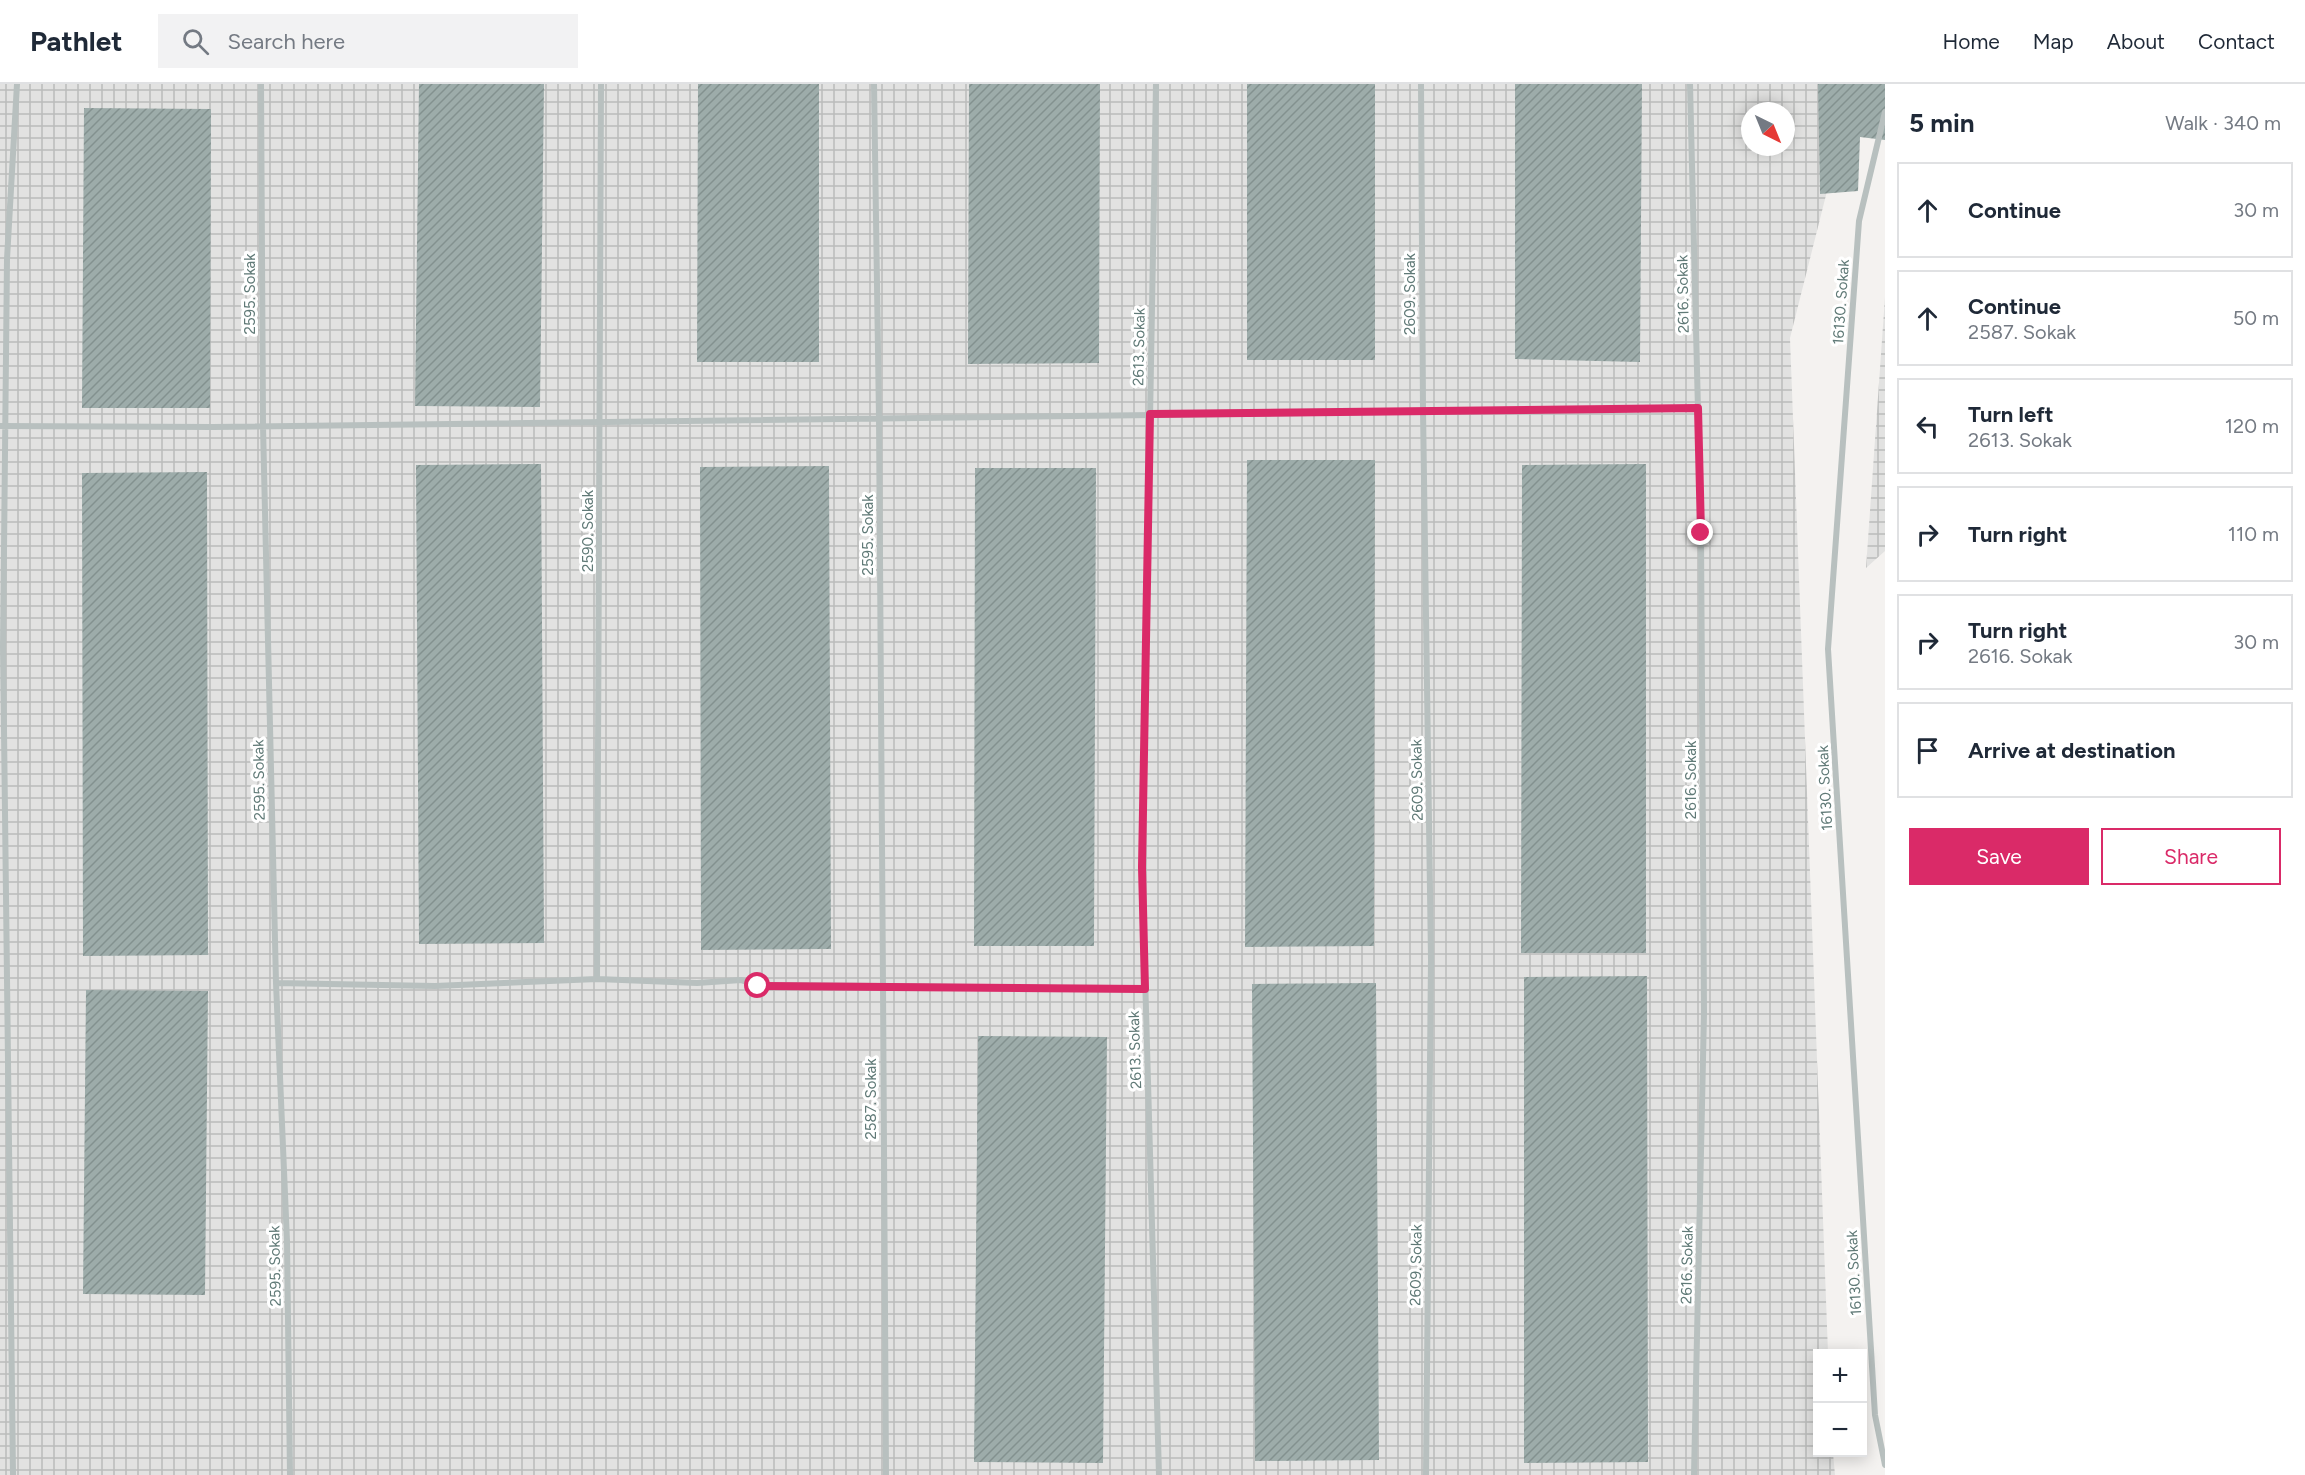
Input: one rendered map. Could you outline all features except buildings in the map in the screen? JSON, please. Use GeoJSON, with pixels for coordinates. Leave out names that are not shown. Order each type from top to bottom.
{"type":"FeatureCollection","features":[{"type":"Feature","properties":{"kind":"street"},"geometry":{"type":"LineString","coordinates":[[13,1475],[2,426],[7,259],[17,84]]}},
{"type":"Feature","properties":{"kind":"street","name":"2595. Sokak"},"geometry":{"type":"LineString","coordinates":[[261,84],[262,426],[276,983],[286,1241],[290,1475]]}},
{"type":"Feature","properties":{"kind":"street","name":"2590. Sokak"},"geometry":{"type":"LineString","coordinates":[[597,979],[601,84]]}},
{"type":"Feature","properties":{"kind":"street","name":"2595. Sokak"},"geometry":{"type":"LineString","coordinates":[[874,84],[879,418],[882,986]]}},
{"type":"Feature","properties":{"kind":"street","name":"2613. Sokak"},"geometry":{"type":"LineString","coordinates":[[1156,84],[1142,867],[1159,1475]]}},
{"type":"Feature","properties":{"kind":"street","name":"2609. Sokak"},"geometry":{"type":"LineString","coordinates":[[1421,84],[1431,959],[1426,1475]]}},
{"type":"Feature","properties":{"kind":"street","name":"2616. Sokak"},"geometry":{"type":"LineString","coordinates":[[1690,84],[1701,545],[1704,1012],[1694,1475]]}},
{"type":"Feature","properties":{"kind":"street","name":"16130. Sokak"},"geometry":{"type":"LineString","coordinates":[[1885,112],[1859,220],[1828,649],[1875,1415],[1885,1465]]}},
{"type":"Feature","properties":{"kind":"street"},"geometry":{"type":"LineString","coordinates":[[2,426],[262,426],[1698,408]]}},
{"type":"Feature","properties":{"kind":"street"},"geometry":{"type":"LineString","coordinates":[[276,983],[435,986],[597,979],[697,983],[741,980],[758,986],[1145,989]]}},
{"type":"Feature","properties":{"kind":"street","name":"2587. Sokak"},"geometry":{"type":"LineString","coordinates":[[882,986],[886,1475]]}},
{"type":"Feature","properties":{"kind":"shaded area"},"geometry":{"type":"Polygon","coordinates":[[[0,84],[1854,84],[1790,338],[1828,1349],[1813,1349],[1813,1457],[1833,1457],[1835,1475],[0,1475],[0,84]]]}},
{"type":"Feature","properties":{"kind":"shaded area"},"geometry":{"type":"Polygon","coordinates":[[[1885,297],[1885,551],[1866,568],[1885,297]]]}},
{"type":"Feature","properties":{"kind":"route"},"geometry":{"type":"LineString","coordinates":[[758,986],[1145,989],[1142,867],[1150,414],[1698,408],[1701,533]]}}]}
